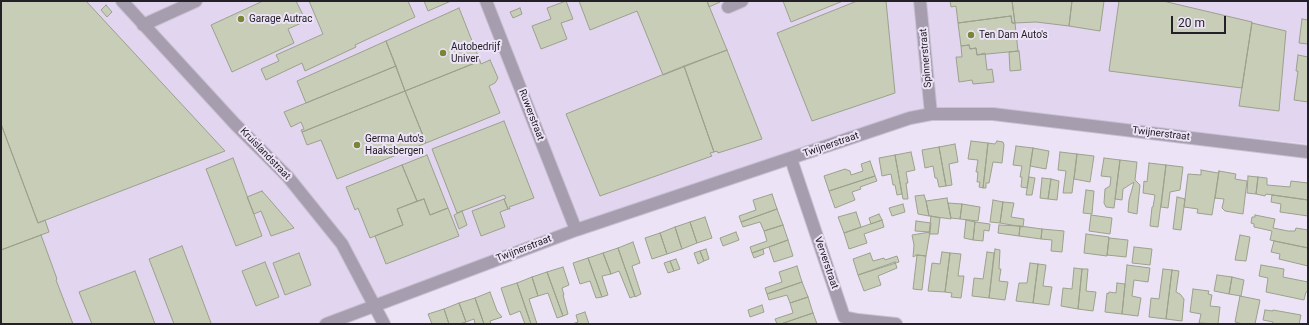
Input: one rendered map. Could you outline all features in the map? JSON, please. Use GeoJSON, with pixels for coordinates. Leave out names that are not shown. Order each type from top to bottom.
{"type":"FeatureCollection","features":[{"type":"Feature","properties":{"kind":"street","name":"Kruislandstraat"},"geometry":{"type":"LineString","coordinates":[[122,1],[235,124],[288,177],[342,244],[384,324]]}},
{"type":"Feature","properties":{"kind":"street"},"geometry":{"type":"LineString","coordinates":[[143,25],[196,1]]}},
{"type":"Feature","properties":{"kind":"street","name":"Ruwerstraat"},"geometry":{"type":"LineString","coordinates":[[486,1],[576,230]]}},
{"type":"Feature","properties":{"kind":"street"},"geometry":{"type":"LineString","coordinates":[[728,7],[742,1]]}},
{"type":"Feature","properties":{"kind":"street","name":"Spinnerstraat"},"geometry":{"type":"LineString","coordinates":[[920,1],[931,114]]}},
{"type":"Feature","properties":{"kind":"street","name":"Twijnerstraat"},"geometry":{"type":"LineString","coordinates":[[326,324],[576,230],[910,118],[931,114],[993,114],[1308,152]]}},
{"type":"Feature","properties":{"kind":"street","name":"Ververstraat"},"geometry":{"type":"LineString","coordinates":[[791,159],[844,317],[896,324]]}},
{"type":"Feature","properties":{"kind":"shaded area"},"geometry":{"type":"Polygon","coordinates":[[[1,1],[1308,1],[1308,144],[970,107],[916,110],[317,324],[1,324],[1,1]]]}},
{"type":"Feature","properties":{"kind":"building"},"geometry":{"type":"Polygon","coordinates":[[[1,1],[86,1],[225,151],[38,223],[1,124],[1,1]]]}},
{"type":"Feature","properties":{"kind":"building"},"geometry":{"type":"Polygon","coordinates":[[[263,1],[296,1],[306,21],[288,29],[294,43],[232,72],[211,25],[263,1]]]}},
{"type":"Feature","properties":{"kind":"building"},"geometry":{"type":"Polygon","coordinates":[[[309,1],[408,1],[415,17],[355,45],[356,47],[305,71],[302,63],[266,80],[261,69],[279,61],[276,55],[323,34],[309,1]]]}},
{"type":"Feature","properties":{"kind":"building"},"geometry":{"type":"Polygon","coordinates":[[[424,1],[451,1],[428,11],[424,1]]]}},
{"type":"Feature","properties":{"kind":"building"},"geometry":{"type":"Polygon","coordinates":[[[566,1],[573,19],[561,23],[567,39],[541,49],[532,26],[551,19],[547,8],[566,1]]]}},
{"type":"Feature","properties":{"kind":"building"},"geometry":{"type":"Polygon","coordinates":[[[579,1],[707,1],[727,50],[663,75],[637,11],[590,30],[579,1]]]}},
{"type":"Feature","properties":{"kind":"building"},"geometry":{"type":"Polygon","coordinates":[[[707,1],[719,1],[720,2],[709,7],[707,1]]]}},
{"type":"Feature","properties":{"kind":"building"},"geometry":{"type":"Polygon","coordinates":[[[783,1],[843,1],[791,22],[783,1]]]}},
{"type":"Feature","properties":{"kind":"building"},"geometry":{"type":"Polygon","coordinates":[[[857,1],[886,1],[895,93],[812,121],[777,33],[857,1]]]}},
{"type":"Feature","properties":{"kind":"building"},"geometry":{"type":"Polygon","coordinates":[[[950,1],[1012,1],[1015,23],[1012,23],[1011,16],[958,23],[956,6],[951,7],[950,1]]]}},
{"type":"Feature","properties":{"kind":"building"},"geometry":{"type":"Polygon","coordinates":[[[1012,1],[1072,1],[1069,26],[1036,22],[1015,23],[1012,1]]]}},
{"type":"Feature","properties":{"kind":"building"},"geometry":{"type":"Polygon","coordinates":[[[1072,1],[1104,1],[1100,31],[1069,26],[1072,1]]]}},
{"type":"Feature","properties":{"kind":"building"},"geometry":{"type":"Polygon","coordinates":[[[1119,1],[1163,1],[1252,22],[1242,88],[1109,71],[1119,1]]]}},
{"type":"Feature","properties":{"kind":"building"},"geometry":{"type":"Polygon","coordinates":[[[106,5],[112,12],[107,17],[101,10],[106,5]]]}},
{"type":"Feature","properties":{"kind":"building"},"geometry":{"type":"Polygon","coordinates":[[[459,8],[480,61],[405,91],[386,41],[459,8]]]}},
{"type":"Feature","properties":{"kind":"building"},"geometry":{"type":"Polygon","coordinates":[[[520,8],[522,14],[513,18],[510,12],[520,8]]]}},
{"type":"Feature","properties":{"kind":"building"},"geometry":{"type":"Polygon","coordinates":[[[1011,16],[1012,23],[1015,23],[1018,51],[977,55],[976,48],[970,49],[969,45],[961,46],[958,23],[1011,16]]]}},
{"type":"Feature","properties":{"kind":"building"},"geometry":{"type":"Polygon","coordinates":[[[1302,19],[1308,20],[1308,44],[1299,43],[1302,19]]]}},
{"type":"Feature","properties":{"kind":"building"},"geometry":{"type":"Polygon","coordinates":[[[1252,23],[1286,31],[1279,111],[1239,106],[1252,23]]]}},
{"type":"Feature","properties":{"kind":"building"},"geometry":{"type":"Polygon","coordinates":[[[386,41],[396,66],[306,103],[297,81],[386,41]]]}},
{"type":"Feature","properties":{"kind":"building"},"geometry":{"type":"Polygon","coordinates":[[[969,45],[970,49],[976,48],[977,55],[985,53],[987,70],[992,69],[994,82],[973,84],[972,80],[959,82],[956,57],[962,57],[961,46],[969,45]]]}},
{"type":"Feature","properties":{"kind":"building"},"geometry":{"type":"Polygon","coordinates":[[[727,50],[762,139],[718,153],[717,151],[714,152],[684,66],[727,50]]]}},
{"type":"Feature","properties":{"kind":"building"},"geometry":{"type":"Polygon","coordinates":[[[1019,51],[1021,70],[1010,71],[1009,52],[1019,51]]]}},
{"type":"Feature","properties":{"kind":"building"},"geometry":{"type":"Polygon","coordinates":[[[1298,55],[1308,57],[1308,102],[1294,100],[1298,71],[1296,71],[1298,55]]]}},
{"type":"Feature","properties":{"kind":"building"},"geometry":{"type":"Polygon","coordinates":[[[490,60],[498,78],[495,83],[489,86],[500,113],[426,143],[405,91],[480,61],[481,64],[490,60]]]}},
{"type":"Feature","properties":{"kind":"building"},"geometry":{"type":"Polygon","coordinates":[[[396,66],[405,91],[302,132],[301,130],[304,129],[301,122],[291,127],[284,112],[396,66]]]}},
{"type":"Feature","properties":{"kind":"building"},"geometry":{"type":"Polygon","coordinates":[[[684,66],[714,152],[710,153],[712,156],[600,196],[566,114],[684,66]]]}},
{"type":"Feature","properties":{"kind":"building"},"geometry":{"type":"Polygon","coordinates":[[[405,91],[426,143],[337,179],[321,140],[307,145],[302,132],[405,91]]]}},
{"type":"Feature","properties":{"kind":"building"},"geometry":{"type":"Polygon","coordinates":[[[504,121],[534,198],[509,207],[510,209],[508,209],[504,195],[457,213],[432,149],[504,121]]]}},
{"type":"Feature","properties":{"kind":"building"},"geometry":{"type":"Polygon","coordinates":[[[1,124],[38,223],[45,220],[49,232],[1,250],[1,124]]]}},
{"type":"Feature","properties":{"kind":"building"},"geometry":{"type":"Polygon","coordinates":[[[971,141],[988,143],[983,188],[979,187],[980,182],[977,182],[978,172],[976,172],[978,160],[968,159],[971,141]]]}},
{"type":"Feature","properties":{"kind":"building"},"geometry":{"type":"Polygon","coordinates":[[[997,141],[1003,142],[1004,145],[1002,163],[993,162],[989,183],[986,183],[986,188],[983,188],[988,143],[995,144],[997,141]]]}},
{"type":"Feature","properties":{"kind":"building"},"geometry":{"type":"Polygon","coordinates":[[[955,144],[958,162],[949,164],[952,185],[946,186],[939,147],[955,144]]]}},
{"type":"Feature","properties":{"kind":"building"},"geometry":{"type":"Polygon","coordinates":[[[1016,146],[1033,148],[1027,188],[1021,187],[1022,177],[1020,177],[1022,166],[1013,165],[1016,146]]]}},
{"type":"Feature","properties":{"kind":"building"},"geometry":{"type":"Polygon","coordinates":[[[939,147],[946,186],[939,187],[937,178],[935,178],[933,166],[925,168],[922,150],[939,147]]]}},
{"type":"Feature","properties":{"kind":"building"},"geometry":{"type":"Polygon","coordinates":[[[1033,148],[1049,151],[1046,169],[1030,166],[1033,148]]]}},
{"type":"Feature","properties":{"kind":"building"},"geometry":{"type":"Polygon","coordinates":[[[911,152],[915,170],[906,172],[908,199],[903,199],[895,155],[911,152]]]}},
{"type":"Feature","properties":{"kind":"building"},"geometry":{"type":"Polygon","coordinates":[[[1060,152],[1077,154],[1072,193],[1063,193],[1066,171],[1058,170],[1060,152]]]}},
{"type":"Feature","properties":{"kind":"building"},"geometry":{"type":"Polygon","coordinates":[[[1077,154],[1094,156],[1090,182],[1074,179],[1077,154]]]}},
{"type":"Feature","properties":{"kind":"building"},"geometry":{"type":"Polygon","coordinates":[[[427,155],[448,208],[430,215],[424,199],[417,201],[402,165],[427,155]]]}},
{"type":"Feature","properties":{"kind":"building"},"geometry":{"type":"Polygon","coordinates":[[[895,155],[902,194],[897,195],[891,174],[882,176],[879,158],[895,155]]]}},
{"type":"Feature","properties":{"kind":"building"},"geometry":{"type":"Polygon","coordinates":[[[233,158],[262,236],[236,246],[206,169],[233,158]]]}},
{"type":"Feature","properties":{"kind":"building"},"geometry":{"type":"Polygon","coordinates":[[[1104,158],[1120,160],[1114,208],[1106,207],[1104,203],[1105,189],[1110,186],[1111,177],[1101,176],[1104,158]]]}},
{"type":"Feature","properties":{"kind":"building"},"geometry":{"type":"Polygon","coordinates":[[[1120,160],[1137,162],[1135,180],[1140,185],[1137,214],[1128,212],[1129,200],[1134,182],[1123,189],[1122,200],[1115,199],[1120,160]]]}},
{"type":"Feature","properties":{"kind":"building"},"geometry":{"type":"Polygon","coordinates":[[[870,161],[875,176],[829,191],[824,176],[845,169],[850,171],[851,175],[863,171],[861,164],[870,161]]]}},
{"type":"Feature","properties":{"kind":"building"},"geometry":{"type":"Polygon","coordinates":[[[1149,163],[1166,165],[1158,227],[1150,226],[1155,195],[1143,193],[1144,181],[1147,182],[1149,163]]]}},
{"type":"Feature","properties":{"kind":"building"},"geometry":{"type":"Polygon","coordinates":[[[402,165],[417,201],[397,209],[403,225],[370,238],[358,208],[355,210],[346,187],[402,165]]]}},
{"type":"Feature","properties":{"kind":"building"},"geometry":{"type":"Polygon","coordinates":[[[1166,165],[1183,167],[1180,190],[1170,192],[1168,208],[1161,207],[1166,165]]]}},
{"type":"Feature","properties":{"kind":"building"},"geometry":{"type":"Polygon","coordinates":[[[1201,170],[1218,173],[1219,171],[1212,215],[1197,213],[1198,209],[1184,207],[1188,174],[1201,175],[1201,170]]]}},
{"type":"Feature","properties":{"kind":"building"},"geometry":{"type":"Polygon","coordinates":[[[1219,171],[1236,174],[1235,179],[1247,181],[1243,214],[1225,211],[1222,208],[1224,199],[1215,198],[1219,171]]]}},
{"type":"Feature","properties":{"kind":"building"},"geometry":{"type":"Polygon","coordinates":[[[875,176],[877,181],[860,187],[861,189],[852,192],[855,200],[835,208],[829,191],[875,176]]]}},
{"type":"Feature","properties":{"kind":"building"},"geometry":{"type":"Polygon","coordinates":[[[1248,176],[1258,177],[1256,194],[1247,193],[1248,176]]]}},
{"type":"Feature","properties":{"kind":"building"},"geometry":{"type":"Polygon","coordinates":[[[1029,177],[1035,178],[1032,195],[1026,195],[1029,177]]]}},
{"type":"Feature","properties":{"kind":"building"},"geometry":{"type":"Polygon","coordinates":[[[1258,177],[1267,178],[1267,185],[1290,187],[1291,181],[1308,183],[1308,200],[1256,194],[1258,177]]]}},
{"type":"Feature","properties":{"kind":"building"},"geometry":{"type":"Polygon","coordinates":[[[1042,178],[1051,179],[1048,199],[1040,198],[1042,178]]]}},
{"type":"Feature","properties":{"kind":"building"},"geometry":{"type":"Polygon","coordinates":[[[1051,179],[1059,181],[1057,200],[1048,199],[1051,179]]]}},
{"type":"Feature","properties":{"kind":"building"},"geometry":{"type":"Polygon","coordinates":[[[1086,190],[1094,191],[1092,214],[1083,213],[1086,190]]]}},
{"type":"Feature","properties":{"kind":"building"},"geometry":{"type":"Polygon","coordinates":[[[262,191],[294,228],[271,236],[261,211],[254,214],[247,197],[262,191]]]}},
{"type":"Feature","properties":{"kind":"building"},"geometry":{"type":"Polygon","coordinates":[[[772,194],[777,209],[741,222],[739,216],[756,210],[753,200],[772,194]]]}},
{"type":"Feature","properties":{"kind":"building"},"geometry":{"type":"Polygon","coordinates":[[[924,195],[929,216],[918,214],[915,196],[924,195]]]}},
{"type":"Feature","properties":{"kind":"building"},"geometry":{"type":"Polygon","coordinates":[[[1272,195],[1308,200],[1308,216],[1280,212],[1281,204],[1271,202],[1272,195]]]}},
{"type":"Feature","properties":{"kind":"building"},"geometry":{"type":"Polygon","coordinates":[[[1177,197],[1185,199],[1181,230],[1173,229],[1177,197]]]}},
{"type":"Feature","properties":{"kind":"building"},"geometry":{"type":"Polygon","coordinates":[[[947,198],[951,219],[929,216],[926,201],[947,198]]]}},
{"type":"Feature","properties":{"kind":"building"},"geometry":{"type":"Polygon","coordinates":[[[424,199],[430,215],[448,208],[459,236],[386,264],[375,236],[403,225],[397,209],[424,199]]]}},
{"type":"Feature","properties":{"kind":"building"},"geometry":{"type":"Polygon","coordinates":[[[504,199],[508,209],[500,212],[505,227],[481,236],[472,211],[504,199]]]}},
{"type":"Feature","properties":{"kind":"building"},"geometry":{"type":"Polygon","coordinates":[[[993,200],[1003,202],[1000,223],[990,222],[993,200]]]}},
{"type":"Feature","properties":{"kind":"building"},"geometry":{"type":"Polygon","coordinates":[[[1003,202],[1014,203],[1011,217],[1024,219],[1023,227],[1000,223],[1003,202]]]}},
{"type":"Feature","properties":{"kind":"building"},"geometry":{"type":"Polygon","coordinates":[[[948,203],[962,204],[960,219],[951,218],[948,203]]]}},
{"type":"Feature","properties":{"kind":"building"},"geometry":{"type":"Polygon","coordinates":[[[903,204],[905,212],[892,216],[889,208],[903,204]]]}},
{"type":"Feature","properties":{"kind":"building"},"geometry":{"type":"Polygon","coordinates":[[[962,204],[980,207],[978,221],[960,219],[962,204]]]}},
{"type":"Feature","properties":{"kind":"building"},"geometry":{"type":"Polygon","coordinates":[[[777,209],[783,225],[764,231],[760,222],[743,227],[741,222],[777,209]]]}},
{"type":"Feature","properties":{"kind":"building"},"geometry":{"type":"Polygon","coordinates":[[[462,211],[467,225],[459,229],[454,215],[462,211]]]}},
{"type":"Feature","properties":{"kind":"building"},"geometry":{"type":"Polygon","coordinates":[[[856,212],[861,227],[844,233],[838,217],[856,212]]]}},
{"type":"Feature","properties":{"kind":"building"},"geometry":{"type":"Polygon","coordinates":[[[879,214],[882,220],[871,224],[869,218],[879,214]]]}},
{"type":"Feature","properties":{"kind":"building"},"geometry":{"type":"Polygon","coordinates":[[[1091,215],[1112,218],[1110,234],[1089,231],[1091,215]]]}},
{"type":"Feature","properties":{"kind":"building"},"geometry":{"type":"Polygon","coordinates":[[[1255,215],[1275,219],[1273,228],[1288,231],[1295,231],[1296,228],[1308,230],[1308,248],[1270,240],[1272,231],[1254,227],[1254,224],[1251,223],[1252,217],[1255,217],[1255,215]]]}},
{"type":"Feature","properties":{"kind":"building"},"geometry":{"type":"Polygon","coordinates":[[[931,216],[940,218],[938,234],[929,234],[931,216]]]}},
{"type":"Feature","properties":{"kind":"building"},"geometry":{"type":"Polygon","coordinates":[[[705,217],[712,238],[697,243],[690,222],[705,217]]]}},
{"type":"Feature","properties":{"kind":"building"},"geometry":{"type":"Polygon","coordinates":[[[882,220],[884,227],[864,234],[867,243],[849,249],[844,233],[882,220]]]}},
{"type":"Feature","properties":{"kind":"building"},"geometry":{"type":"Polygon","coordinates":[[[966,220],[975,222],[973,240],[964,238],[966,220]]]}},
{"type":"Feature","properties":{"kind":"building"},"geometry":{"type":"Polygon","coordinates":[[[916,221],[931,223],[930,232],[915,231],[916,221]]]}},
{"type":"Feature","properties":{"kind":"building"},"geometry":{"type":"Polygon","coordinates":[[[690,222],[697,243],[682,249],[675,227],[690,222]]]}},
{"type":"Feature","properties":{"kind":"building"},"geometry":{"type":"Polygon","coordinates":[[[975,222],[990,224],[989,231],[984,230],[983,241],[973,240],[975,222]]]}},
{"type":"Feature","properties":{"kind":"building"},"geometry":{"type":"Polygon","coordinates":[[[783,225],[788,240],[752,253],[750,247],[767,241],[764,231],[783,225]]]}},
{"type":"Feature","properties":{"kind":"building"},"geometry":{"type":"Polygon","coordinates":[[[999,225],[1020,226],[1019,236],[998,233],[999,225]]]}},
{"type":"Feature","properties":{"kind":"building"},"geometry":{"type":"Polygon","coordinates":[[[1020,226],[1042,229],[1041,239],[1019,236],[1020,226]]]}},
{"type":"Feature","properties":{"kind":"building"},"geometry":{"type":"Polygon","coordinates":[[[675,227],[682,249],[667,254],[660,233],[675,227]]]}},
{"type":"Feature","properties":{"kind":"building"},"geometry":{"type":"Polygon","coordinates":[[[1042,229],[1064,231],[1062,252],[1051,251],[1052,240],[1041,239],[1042,229]]]}},
{"type":"Feature","properties":{"kind":"building"},"geometry":{"type":"Polygon","coordinates":[[[736,232],[739,240],[723,246],[720,238],[736,232]]]}},
{"type":"Feature","properties":{"kind":"building"},"geometry":{"type":"Polygon","coordinates":[[[930,232],[926,256],[917,255],[913,257],[914,245],[912,235],[930,232]]]}},
{"type":"Feature","properties":{"kind":"building"},"geometry":{"type":"Polygon","coordinates":[[[660,233],[667,254],[652,259],[645,238],[660,233]]]}},
{"type":"Feature","properties":{"kind":"building"},"geometry":{"type":"Polygon","coordinates":[[[1086,234],[1109,237],[1107,256],[1084,253],[1086,234]]]}},
{"type":"Feature","properties":{"kind":"building"},"geometry":{"type":"Polygon","coordinates":[[[41,235],[73,324],[1,324],[1,250],[41,235]]]}},
{"type":"Feature","properties":{"kind":"building"},"geometry":{"type":"Polygon","coordinates":[[[1240,235],[1250,237],[1246,261],[1235,260],[1240,235]]]}},
{"type":"Feature","properties":{"kind":"building"},"geometry":{"type":"Polygon","coordinates":[[[1109,238],[1128,240],[1126,257],[1107,255],[1109,238]]]}},
{"type":"Feature","properties":{"kind":"building"},"geometry":{"type":"Polygon","coordinates":[[[788,240],[793,256],[774,262],[769,247],[788,240]]]}},
{"type":"Feature","properties":{"kind":"building"},"geometry":{"type":"Polygon","coordinates":[[[1274,241],[1308,248],[1308,266],[1279,259],[1280,254],[1271,252],[1274,241]]]}},
{"type":"Feature","properties":{"kind":"building"},"geometry":{"type":"Polygon","coordinates":[[[633,242],[640,263],[632,266],[641,294],[635,297],[618,248],[633,242]]]}},
{"type":"Feature","properties":{"kind":"building"},"geometry":{"type":"Polygon","coordinates":[[[182,246],[211,323],[209,324],[174,324],[149,259],[182,246]]]}},
{"type":"Feature","properties":{"kind":"building"},"geometry":{"type":"Polygon","coordinates":[[[1134,247],[1152,249],[1150,265],[1132,263],[1134,247]]]}},
{"type":"Feature","properties":{"kind":"building"},"geometry":{"type":"Polygon","coordinates":[[[618,248],[635,296],[630,298],[619,271],[611,274],[603,253],[618,248]]]}},
{"type":"Feature","properties":{"kind":"building"},"geometry":{"type":"Polygon","coordinates":[[[706,249],[709,259],[704,261],[700,251],[706,249]]]}},
{"type":"Feature","properties":{"kind":"building"},"geometry":{"type":"Polygon","coordinates":[[[763,249],[764,254],[754,258],[752,253],[763,249]]]}},
{"type":"Feature","properties":{"kind":"building"},"geometry":{"type":"Polygon","coordinates":[[[995,249],[1000,250],[999,269],[1001,269],[999,281],[1008,282],[1005,300],[989,298],[995,249]]]}},
{"type":"Feature","properties":{"kind":"building"},"geometry":{"type":"Polygon","coordinates":[[[700,251],[704,261],[698,264],[694,253],[700,251]]]}},
{"type":"Feature","properties":{"kind":"building"},"geometry":{"type":"Polygon","coordinates":[[[942,252],[950,253],[945,292],[928,291],[932,263],[940,264],[942,252]]]}},
{"type":"Feature","properties":{"kind":"building"},"geometry":{"type":"Polygon","coordinates":[[[987,252],[994,253],[989,298],[972,296],[974,278],[983,279],[987,252]]]}},
{"type":"Feature","properties":{"kind":"building"},"geometry":{"type":"Polygon","coordinates":[[[299,253],[311,285],[285,295],[273,263],[299,253]]]}},
{"type":"Feature","properties":{"kind":"building"},"geometry":{"type":"Polygon","coordinates":[[[603,253],[611,274],[602,276],[608,295],[602,297],[588,258],[603,253]]]}},
{"type":"Feature","properties":{"kind":"building"},"geometry":{"type":"Polygon","coordinates":[[[870,253],[873,261],[884,258],[885,260],[897,256],[899,262],[858,275],[853,259],[870,253]]]}},
{"type":"Feature","properties":{"kind":"building"},"geometry":{"type":"Polygon","coordinates":[[[950,253],[961,254],[958,276],[964,276],[961,298],[951,297],[952,293],[945,292],[950,253]]]}},
{"type":"Feature","properties":{"kind":"building"},"geometry":{"type":"Polygon","coordinates":[[[917,255],[926,256],[922,290],[913,289],[917,255]]]}},
{"type":"Feature","properties":{"kind":"building"},"geometry":{"type":"Polygon","coordinates":[[[588,258],[602,297],[596,298],[590,281],[580,284],[573,263],[588,258]]]}},
{"type":"Feature","properties":{"kind":"building"},"geometry":{"type":"Polygon","coordinates":[[[676,259],[680,269],[674,271],[670,261],[676,259]]]}},
{"type":"Feature","properties":{"kind":"building"},"geometry":{"type":"Polygon","coordinates":[[[670,261],[674,271],[668,273],[664,263],[670,261]]]}},
{"type":"Feature","properties":{"kind":"building"},"geometry":{"type":"Polygon","coordinates":[[[265,262],[279,297],[256,306],[242,271],[265,262]]]}},
{"type":"Feature","properties":{"kind":"building"},"geometry":{"type":"Polygon","coordinates":[[[895,262],[897,268],[878,276],[881,285],[864,291],[858,275],[895,262]]]}},
{"type":"Feature","properties":{"kind":"building"},"geometry":{"type":"Polygon","coordinates":[[[1030,263],[1038,264],[1033,303],[1016,301],[1019,283],[1027,283],[1030,263]]]}},
{"type":"Feature","properties":{"kind":"building"},"geometry":{"type":"Polygon","coordinates":[[[1038,264],[1046,265],[1043,286],[1052,287],[1049,305],[1033,303],[1038,264]]]}},
{"type":"Feature","properties":{"kind":"building"},"geometry":{"type":"Polygon","coordinates":[[[1127,265],[1150,268],[1148,282],[1134,280],[1132,296],[1141,298],[1138,316],[1122,314],[1127,265]]]}},
{"type":"Feature","properties":{"kind":"building"},"geometry":{"type":"Polygon","coordinates":[[[1261,265],[1284,269],[1283,277],[1308,282],[1308,291],[1306,292],[1304,300],[1266,292],[1268,278],[1259,276],[1261,265]]]}},
{"type":"Feature","properties":{"kind":"building"},"geometry":{"type":"Polygon","coordinates":[[[797,266],[802,282],[767,294],[765,288],[782,282],[779,272],[797,266]]]}},
{"type":"Feature","properties":{"kind":"building"},"geometry":{"type":"Polygon","coordinates":[[[563,267],[569,285],[562,288],[568,314],[563,316],[547,272],[563,267]]]}},
{"type":"Feature","properties":{"kind":"building"},"geometry":{"type":"Polygon","coordinates":[[[1074,268],[1082,269],[1078,309],[1061,306],[1063,288],[1072,289],[1074,268]]]}},
{"type":"Feature","properties":{"kind":"building"},"geometry":{"type":"Polygon","coordinates":[[[1082,269],[1088,269],[1086,291],[1096,292],[1093,311],[1078,309],[1082,269]]]}},
{"type":"Feature","properties":{"kind":"building"},"geometry":{"type":"Polygon","coordinates":[[[1163,269],[1172,270],[1166,319],[1149,317],[1151,298],[1159,299],[1163,269]]]}},
{"type":"Feature","properties":{"kind":"building"},"geometry":{"type":"Polygon","coordinates":[[[1172,270],[1179,271],[1176,292],[1184,299],[1182,321],[1166,319],[1172,270]]]}},
{"type":"Feature","properties":{"kind":"building"},"geometry":{"type":"Polygon","coordinates":[[[135,271],[155,324],[92,324],[79,292],[135,271]]]}},
{"type":"Feature","properties":{"kind":"building"},"geometry":{"type":"Polygon","coordinates":[[[547,272],[563,316],[557,318],[548,293],[538,296],[532,277],[547,272]]]}},
{"type":"Feature","properties":{"kind":"building"},"geometry":{"type":"Polygon","coordinates":[[[1217,275],[1232,277],[1229,294],[1214,291],[1217,275]]]}},
{"type":"Feature","properties":{"kind":"building"},"geometry":{"type":"Polygon","coordinates":[[[532,277],[538,296],[529,299],[537,324],[531,324],[517,283],[532,277]]]}},
{"type":"Feature","properties":{"kind":"building"},"geometry":{"type":"Polygon","coordinates":[[[1232,277],[1244,280],[1241,296],[1229,294],[1232,277]]]}},
{"type":"Feature","properties":{"kind":"building"},"geometry":{"type":"Polygon","coordinates":[[[802,282],[808,297],[790,303],[787,295],[769,300],[767,294],[802,282]]]}},
{"type":"Feature","properties":{"kind":"building"},"geometry":{"type":"Polygon","coordinates":[[[517,283],[531,324],[525,324],[520,311],[510,315],[501,288],[517,283]]]}},
{"type":"Feature","properties":{"kind":"building"},"geometry":{"type":"Polygon","coordinates":[[[1117,283],[1125,284],[1122,314],[1105,312],[1107,293],[1116,293],[1117,283]]]}},
{"type":"Feature","properties":{"kind":"building"},"geometry":{"type":"Polygon","coordinates":[[[1193,289],[1209,291],[1208,294],[1212,295],[1210,306],[1220,307],[1218,324],[1199,323],[1201,314],[1190,312],[1193,289]]]}},
{"type":"Feature","properties":{"kind":"building"},"geometry":{"type":"Polygon","coordinates":[[[490,292],[497,311],[502,317],[490,321],[491,324],[484,324],[475,298],[490,292]]]}},
{"type":"Feature","properties":{"kind":"building"},"geometry":{"type":"Polygon","coordinates":[[[1240,296],[1260,300],[1255,324],[1235,322],[1240,296]]]}},
{"type":"Feature","properties":{"kind":"building"},"geometry":{"type":"Polygon","coordinates":[[[808,297],[813,313],[777,324],[775,319],[793,313],[790,303],[808,297]]]}},
{"type":"Feature","properties":{"kind":"building"},"geometry":{"type":"Polygon","coordinates":[[[475,298],[484,324],[475,324],[474,319],[466,322],[459,303],[475,298]]]}},
{"type":"Feature","properties":{"kind":"building"},"geometry":{"type":"Polygon","coordinates":[[[459,303],[466,322],[449,324],[444,309],[459,303]]]}},
{"type":"Feature","properties":{"kind":"building"},"geometry":{"type":"Polygon","coordinates":[[[762,305],[764,312],[750,317],[748,310],[762,305]]]}},
{"type":"Feature","properties":{"kind":"building"},"geometry":{"type":"Polygon","coordinates":[[[444,309],[449,324],[432,324],[428,314],[444,309]]]}},
{"type":"Feature","properties":{"kind":"building"},"geometry":{"type":"Polygon","coordinates":[[[1265,310],[1301,315],[1299,324],[1273,324],[1273,322],[1263,320],[1265,310]]]}},
{"type":"Feature","properties":{"kind":"building"},"geometry":{"type":"Polygon","coordinates":[[[585,312],[589,324],[572,324],[578,322],[576,315],[585,312]]]}},
{"type":"Feature","properties":{"kind":"building"},"geometry":{"type":"Polygon","coordinates":[[[813,313],[817,324],[781,324],[795,319],[813,313]]]}},
{"type":"Feature","properties":{"kind":"place","name":"Garage Autrac"},"geometry":{"type":"Point","coordinates":[241,19]}},
{"type":"Feature","properties":{"kind":"place","name":"Ten Dam Auto's"},"geometry":{"type":"Point","coordinates":[971,35]}},
{"type":"Feature","properties":{"kind":"place","name":"Autobedrijf Univer"},"geometry":{"type":"Point","coordinates":[443,53]}},
{"type":"Feature","properties":{"kind":"place","name":"Germa Auto's Haaksbergen"},"geometry":{"type":"Point","coordinates":[357,145]}}]}
